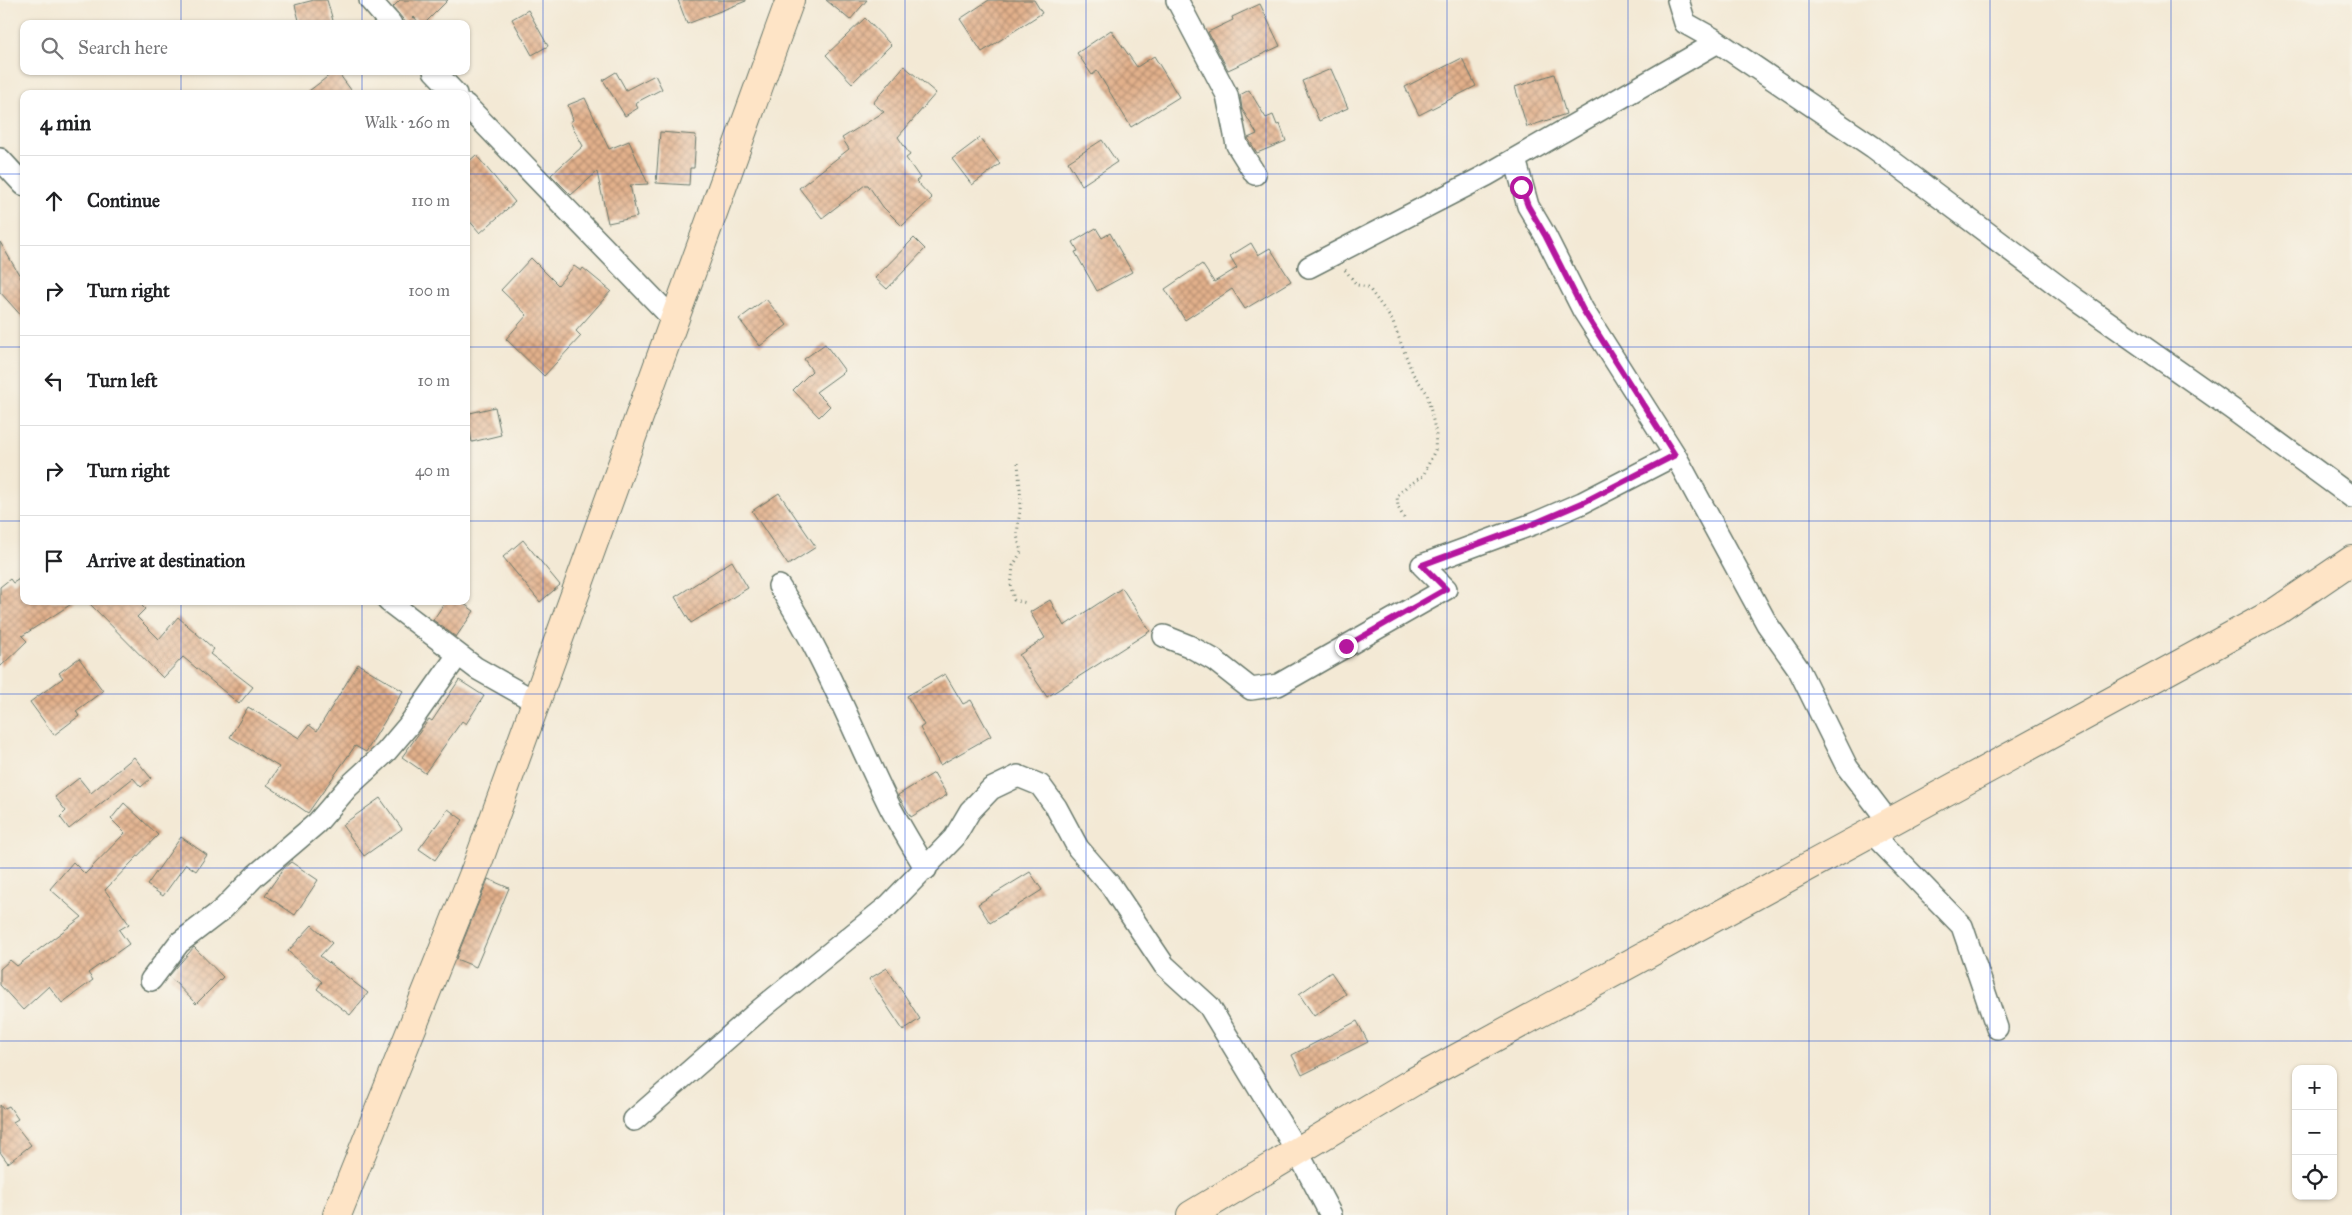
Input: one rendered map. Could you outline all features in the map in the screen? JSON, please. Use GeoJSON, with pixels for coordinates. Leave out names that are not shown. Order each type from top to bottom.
{"type":"FeatureCollection","features":[{"type":"Feature","properties":{"kind":"street"},"geometry":{"type":"LineString","coordinates":[[370,0],[388,20]]}},
{"type":"Feature","properties":{"kind":"street"},"geometry":{"type":"LineString","coordinates":[[337,1215],[476,868],[790,0]]}},
{"type":"Feature","properties":{"kind":"street"},"geometry":{"type":"LineString","coordinates":[[1177,0],[1227,95],[1237,145],[1255,174]]}},
{"type":"Feature","properties":{"kind":"street"},"geometry":{"type":"LineString","coordinates":[[1678,0],[1685,23],[1718,42],[1873,147],[2074,298],[2232,409],[2352,497]]}},
{"type":"Feature","properties":{"kind":"street"},"geometry":{"type":"LineString","coordinates":[[1309,267],[1515,159],[1718,42]]}},
{"type":"Feature","properties":{"kind":"street"},"geometry":{"type":"LineString","coordinates":[[438,75],[452,90]]}},
{"type":"Feature","properties":{"kind":"street"},"geometry":{"type":"LineString","coordinates":[[470,109],[674,320]]}},
{"type":"Feature","properties":{"kind":"street"},"geometry":{"type":"LineString","coordinates":[[0,159],[20,181]]}},
{"type":"Feature","properties":{"kind":"street"},"geometry":{"type":"LineString","coordinates":[[1515,159],[1528,206],[1583,310],[1675,455],[1767,624],[1798,668],[1847,767],[1880,827],[1962,926],[1997,1028]]}},
{"type":"Feature","properties":{"kind":"street"},"geometry":{"type":"LineString","coordinates":[[1164,636],[1190,646],[1214,660],[1251,689],[1278,685],[1446,589],[1422,565],[1573,506],[1675,455]]}},
{"type":"Feature","properties":{"kind":"street"},"geometry":{"type":"LineString","coordinates":[[1191,1215],[1413,1082],[2276,611],[2352,560]]}},
{"type":"Feature","properties":{"kind":"street"},"geometry":{"type":"LineString","coordinates":[[779,586],[796,612],[892,810],[926,869]]}},
{"type":"Feature","properties":{"kind":"street"},"geometry":{"type":"LineString","coordinates":[[393,605],[476,668],[536,702]]}},
{"type":"Feature","properties":{"kind":"street"},"geometry":{"type":"LineString","coordinates":[[151,980],[179,943],[222,910],[256,875],[317,823],[348,787],[386,752],[408,726],[458,655]]}},
{"type":"Feature","properties":{"kind":"street"},"geometry":{"type":"LineString","coordinates":[[634,1120],[762,1008],[888,906],[954,838],[970,811],[991,789],[1018,776],[1040,785],[1056,807],[1078,848],[1111,886],[1164,965],[1209,1006],[1297,1151],[1330,1215]]}},
{"type":"Feature","properties":{"kind":"path"},"geometry":{"type":"LineString","coordinates":[[1331,257],[1334,263],[1348,272],[1357,285],[1368,287],[1375,295],[1392,320],[1413,374],[1426,393],[1436,434],[1435,450],[1423,476],[1406,487],[1397,496],[1398,507],[1405,520]]}},
{"type":"Feature","properties":{"kind":"path"},"geometry":{"type":"LineString","coordinates":[[1018,463],[1021,500],[1018,535],[1021,552],[1013,566],[1011,587],[1014,600],[1027,603]]}},
{"type":"Feature","properties":{"kind":"building"},"geometry":{"type":"Polygon","coordinates":[[[314,0],[327,0],[333,20],[299,20],[295,5],[314,0]]]}},
{"type":"Feature","properties":{"kind":"building"},"geometry":{"type":"Polygon","coordinates":[[[400,0],[448,0],[428,20],[417,20],[414,17],[411,20],[404,20],[393,7],[400,0]]]}},
{"type":"Feature","properties":{"kind":"building"},"geometry":{"type":"Polygon","coordinates":[[[678,0],[746,0],[746,1],[687,24],[678,0]]]}},
{"type":"Feature","properties":{"kind":"building"},"geometry":{"type":"Polygon","coordinates":[[[826,0],[867,0],[850,20],[826,0]]]}},
{"type":"Feature","properties":{"kind":"building"},"geometry":{"type":"Polygon","coordinates":[[[989,0],[1034,0],[1042,13],[982,52],[960,19],[989,0]]]}},
{"type":"Feature","properties":{"kind":"building"},"geometry":{"type":"Polygon","coordinates":[[[1260,4],[1280,46],[1228,70],[1208,32],[1233,20],[1232,17],[1260,4]]]}},
{"type":"Feature","properties":{"kind":"building"},"geometry":{"type":"Polygon","coordinates":[[[528,10],[548,46],[532,55],[512,19],[528,10]]]}},
{"type":"Feature","properties":{"kind":"building"},"geometry":{"type":"Polygon","coordinates":[[[865,18],[891,45],[852,83],[826,55],[865,18]]]}},
{"type":"Feature","properties":{"kind":"building"},"geometry":{"type":"Polygon","coordinates":[[[1111,30],[1137,67],[1154,56],[1179,97],[1131,127],[1097,71],[1092,75],[1077,53],[1111,30]]]}},
{"type":"Feature","properties":{"kind":"building"},"geometry":{"type":"Polygon","coordinates":[[[1462,58],[1476,86],[1419,115],[1405,87],[1462,58]]]}},
{"type":"Feature","properties":{"kind":"building"},"geometry":{"type":"Polygon","coordinates":[[[904,66],[936,93],[898,137],[910,155],[906,158],[920,178],[916,181],[932,198],[902,226],[883,207],[868,185],[865,185],[822,218],[799,188],[849,149],[842,138],[884,112],[873,103],[904,66]]]}},
{"type":"Feature","properties":{"kind":"building"},"geometry":{"type":"Polygon","coordinates":[[[1331,69],[1348,108],[1319,121],[1302,81],[1331,69]]]}},
{"type":"Feature","properties":{"kind":"building"},"geometry":{"type":"Polygon","coordinates":[[[616,72],[626,90],[655,75],[662,89],[635,103],[638,108],[625,116],[603,80],[616,72]]]}},
{"type":"Feature","properties":{"kind":"building"},"geometry":{"type":"Polygon","coordinates":[[[1554,74],[1566,114],[1527,127],[1515,87],[1554,74]]]}},
{"type":"Feature","properties":{"kind":"building"},"geometry":{"type":"Polygon","coordinates":[[[330,75],[340,75],[351,90],[310,90],[330,75]]]}},
{"type":"Feature","properties":{"kind":"building"},"geometry":{"type":"Polygon","coordinates":[[[1249,90],[1266,118],[1273,115],[1277,125],[1280,124],[1286,141],[1257,153],[1248,138],[1257,134],[1242,109],[1240,95],[1249,90]]]}},
{"type":"Feature","properties":{"kind":"building"},"geometry":{"type":"Polygon","coordinates":[[[585,98],[609,149],[629,141],[648,184],[630,185],[637,217],[608,223],[597,172],[571,195],[551,175],[583,146],[570,122],[573,120],[568,105],[585,98]]]}},
{"type":"Feature","properties":{"kind":"building"},"geometry":{"type":"Polygon","coordinates":[[[660,132],[696,135],[694,168],[690,168],[689,185],[656,183],[660,132]]]}},
{"type":"Feature","properties":{"kind":"building"},"geometry":{"type":"Polygon","coordinates":[[[980,138],[1000,164],[972,185],[952,159],[980,138]]]}},
{"type":"Feature","properties":{"kind":"building"},"geometry":{"type":"Polygon","coordinates":[[[1102,140],[1117,162],[1082,185],[1068,162],[1102,140]]]}},
{"type":"Feature","properties":{"kind":"building"},"geometry":{"type":"Polygon","coordinates":[[[476,155],[515,202],[480,233],[470,222],[470,160],[476,155]]]}},
{"type":"Feature","properties":{"kind":"building"},"geometry":{"type":"Polygon","coordinates":[[[1096,228],[1102,238],[1110,233],[1132,272],[1097,291],[1075,252],[1078,251],[1073,242],[1096,228]]]}},
{"type":"Feature","properties":{"kind":"building"},"geometry":{"type":"Polygon","coordinates":[[[914,238],[925,249],[887,289],[875,278],[914,238]]]}},
{"type":"Feature","properties":{"kind":"building"},"geometry":{"type":"Polygon","coordinates":[[[0,242],[20,276],[20,314],[0,292],[0,242]]]}},
{"type":"Feature","properties":{"kind":"building"},"geometry":{"type":"Polygon","coordinates":[[[1251,243],[1258,255],[1270,248],[1291,281],[1245,309],[1232,289],[1185,320],[1165,289],[1202,264],[1214,282],[1237,268],[1230,256],[1251,243]]]}},
{"type":"Feature","properties":{"kind":"building"},"geometry":{"type":"Polygon","coordinates":[[[531,258],[558,285],[574,266],[581,271],[583,268],[611,291],[576,331],[581,336],[544,376],[506,339],[527,315],[501,290],[531,258]]]}},
{"type":"Feature","properties":{"kind":"building"},"geometry":{"type":"Polygon","coordinates":[[[766,299],[787,325],[760,346],[739,319],[766,299]]]}},
{"type":"Feature","properties":{"kind":"building"},"geometry":{"type":"Polygon","coordinates":[[[825,344],[845,371],[816,392],[830,406],[819,417],[793,390],[812,371],[804,359],[825,344]]]}},
{"type":"Feature","properties":{"kind":"building"},"geometry":{"type":"Polygon","coordinates":[[[495,407],[501,435],[472,442],[470,413],[495,407]]]}},
{"type":"Feature","properties":{"kind":"building"},"geometry":{"type":"Polygon","coordinates":[[[779,493],[816,547],[788,565],[752,511],[779,493]]]}},
{"type":"Feature","properties":{"kind":"building"},"geometry":{"type":"Polygon","coordinates":[[[523,540],[560,585],[540,602],[503,557],[523,540]]]}},
{"type":"Feature","properties":{"kind":"building"},"geometry":{"type":"Polygon","coordinates":[[[732,561],[748,588],[691,623],[675,597],[732,561]]]}},
{"type":"Feature","properties":{"kind":"building"},"geometry":{"type":"Polygon","coordinates":[[[10,579],[13,583],[20,579],[20,605],[70,605],[22,636],[27,641],[0,667],[0,587],[10,579]]]}},
{"type":"Feature","properties":{"kind":"building"},"geometry":{"type":"Polygon","coordinates":[[[1122,588],[1150,631],[1047,697],[1019,655],[1045,638],[1030,612],[1050,600],[1064,626],[1122,588]]]}},
{"type":"Feature","properties":{"kind":"building"},"geometry":{"type":"Polygon","coordinates":[[[91,605],[141,605],[145,609],[137,617],[159,639],[178,617],[214,649],[210,654],[253,687],[239,704],[183,657],[163,678],[91,605]]]}},
{"type":"Feature","properties":{"kind":"building"},"geometry":{"type":"Polygon","coordinates":[[[443,605],[466,605],[474,611],[456,637],[433,620],[443,605]]]}},
{"type":"Feature","properties":{"kind":"building"},"geometry":{"type":"Polygon","coordinates":[[[79,658],[103,691],[76,711],[79,716],[54,735],[30,702],[63,678],[59,673],[79,658]]]}},
{"type":"Feature","properties":{"kind":"building"},"geometry":{"type":"Polygon","coordinates":[[[358,664],[403,691],[366,752],[355,746],[308,813],[267,785],[279,767],[230,737],[248,707],[299,738],[309,725],[317,731],[358,664]]]}},
{"type":"Feature","properties":{"kind":"building"},"geometry":{"type":"Polygon","coordinates":[[[945,674],[963,704],[971,700],[991,736],[940,765],[920,728],[924,725],[907,696],[945,674]]]}},
{"type":"Feature","properties":{"kind":"building"},"geometry":{"type":"Polygon","coordinates":[[[459,680],[484,696],[466,724],[462,721],[425,773],[402,757],[429,719],[432,721],[459,680]]]}},
{"type":"Feature","properties":{"kind":"building"},"geometry":{"type":"Polygon","coordinates":[[[134,757],[151,778],[141,787],[133,778],[69,829],[60,817],[66,811],[55,797],[79,778],[91,793],[134,757]]]}},
{"type":"Feature","properties":{"kind":"building"},"geometry":{"type":"Polygon","coordinates":[[[934,773],[947,795],[911,817],[898,795],[934,773]]]}},
{"type":"Feature","properties":{"kind":"building"},"geometry":{"type":"Polygon","coordinates":[[[380,798],[402,829],[364,856],[342,825],[380,798]]]}},
{"type":"Feature","properties":{"kind":"building"},"geometry":{"type":"Polygon","coordinates":[[[124,803],[158,835],[105,890],[129,924],[119,930],[129,944],[88,973],[93,980],[62,1003],[49,986],[23,1010],[0,985],[0,969],[10,960],[17,966],[82,917],[50,889],[73,862],[85,874],[125,833],[111,819],[124,803]]]}},
{"type":"Feature","properties":{"kind":"building"},"geometry":{"type":"Polygon","coordinates":[[[448,809],[463,820],[435,860],[419,849],[448,809]]]}},
{"type":"Feature","properties":{"kind":"building"},"geometry":{"type":"Polygon","coordinates":[[[181,837],[207,855],[196,871],[186,864],[163,896],[147,885],[181,837]]]}},
{"type":"Feature","properties":{"kind":"building"},"geometry":{"type":"Polygon","coordinates":[[[291,862],[318,880],[295,915],[265,895],[284,868],[291,862]]]}},
{"type":"Feature","properties":{"kind":"building"},"geometry":{"type":"Polygon","coordinates":[[[1030,872],[1042,890],[990,923],[978,904],[1030,872]]]}},
{"type":"Feature","properties":{"kind":"building"},"geometry":{"type":"Polygon","coordinates":[[[488,879],[509,888],[476,967],[456,959],[488,879]]]}},
{"type":"Feature","properties":{"kind":"building"},"geometry":{"type":"Polygon","coordinates":[[[312,925],[332,943],[320,956],[368,993],[350,1015],[317,989],[322,982],[288,951],[312,925]]]}},
{"type":"Feature","properties":{"kind":"building"},"geometry":{"type":"Polygon","coordinates":[[[194,947],[223,977],[196,1004],[169,976],[194,947]]]}},
{"type":"Feature","properties":{"kind":"building"},"geometry":{"type":"Polygon","coordinates":[[[887,968],[920,1019],[903,1030],[869,979],[887,968]]]}},
{"type":"Feature","properties":{"kind":"building"},"geometry":{"type":"Polygon","coordinates":[[[1331,972],[1346,994],[1314,1016],[1299,994],[1331,972]]]}},
{"type":"Feature","properties":{"kind":"building"},"geometry":{"type":"Polygon","coordinates":[[[1357,1021],[1368,1042],[1302,1075],[1292,1055],[1357,1021]]]}},
{"type":"Feature","properties":{"kind":"building"},"geometry":{"type":"Polygon","coordinates":[[[0,1105],[3,1109],[9,1106],[18,1119],[13,1122],[31,1145],[8,1163],[0,1152],[0,1105]]]}},
{"type":"Feature","properties":{"kind":"route"},"geometry":{"type":"LineString","coordinates":[[1346,646],[1446,589],[1422,565],[1533,524],[1582,503],[1675,455],[1583,310],[1528,206],[1521,187]]}}]}
